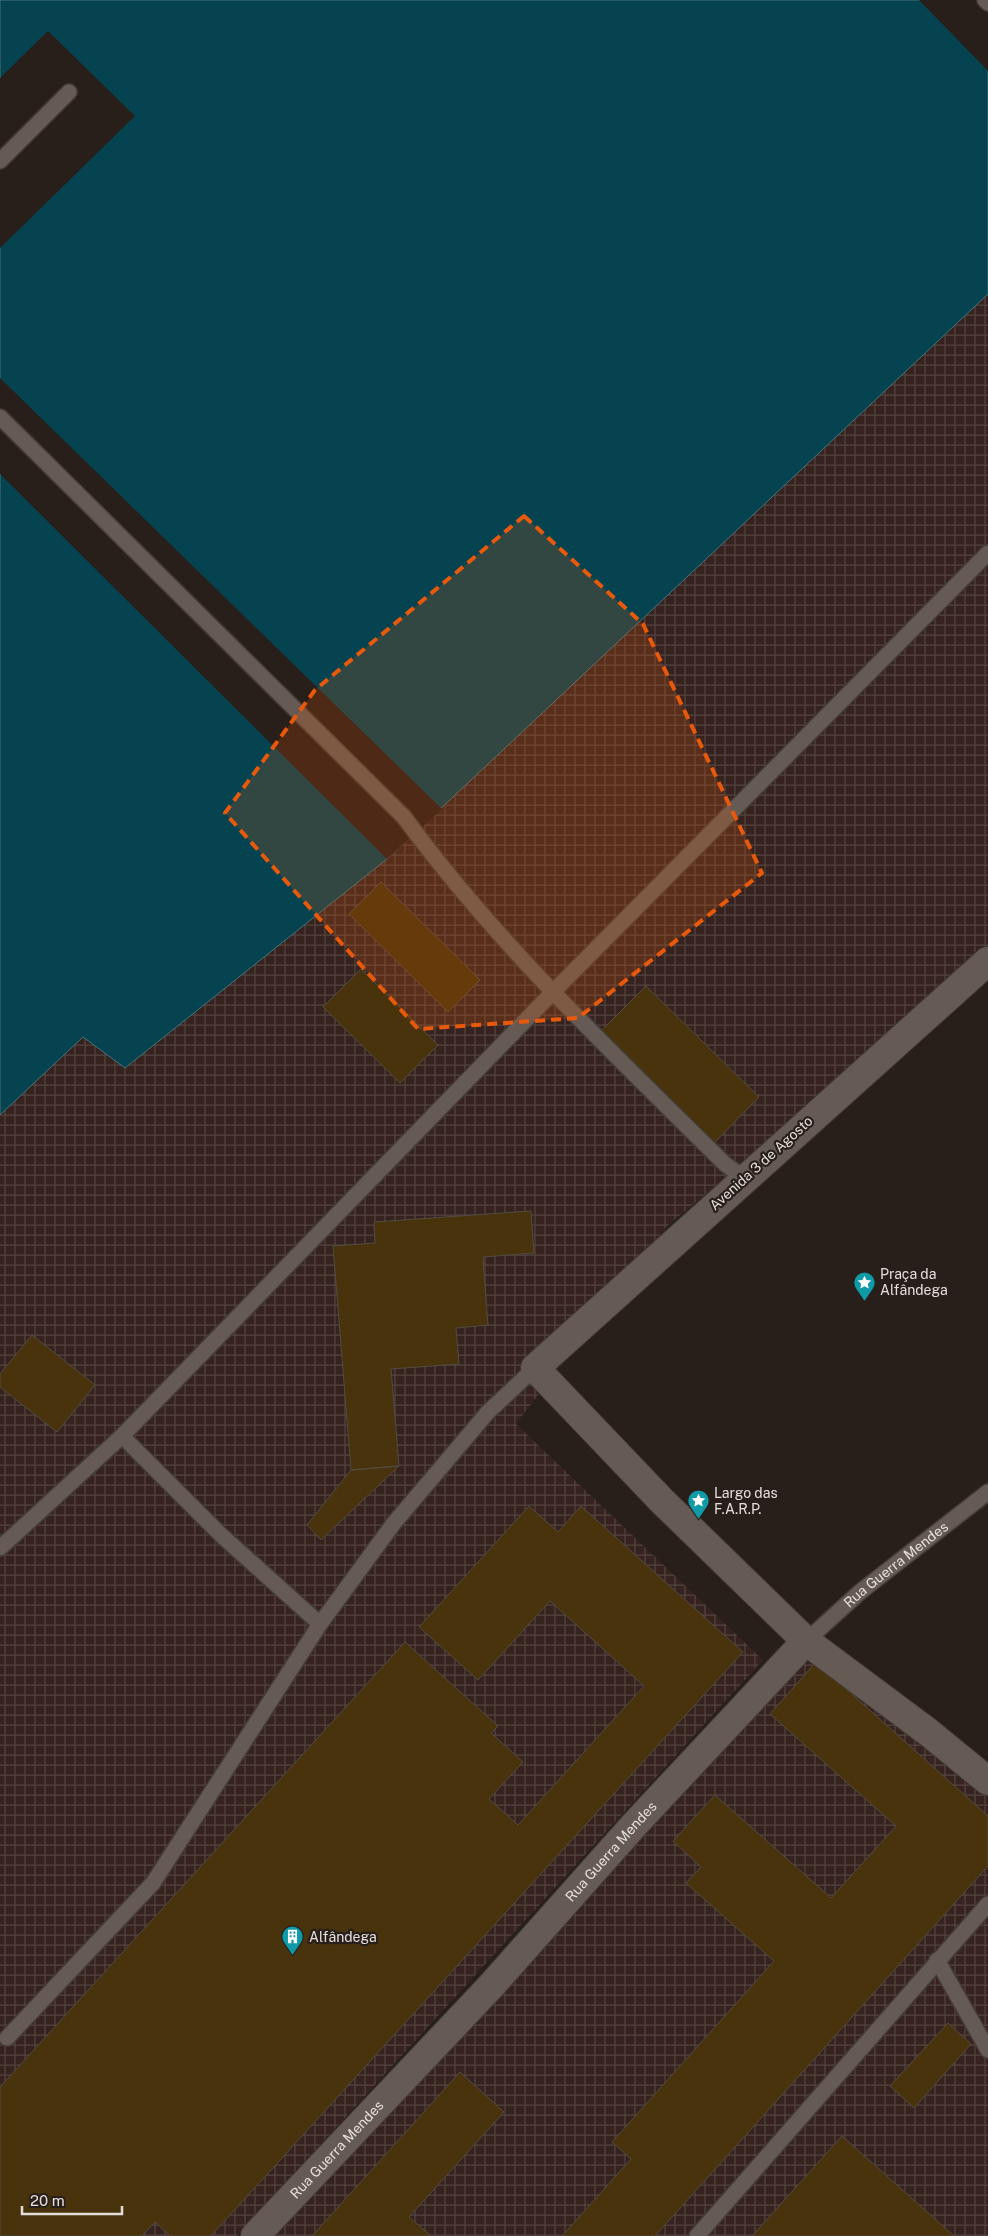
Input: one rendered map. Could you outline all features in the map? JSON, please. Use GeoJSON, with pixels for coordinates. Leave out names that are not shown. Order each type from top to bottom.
{"type":"FeatureCollection","features":[{"type":"Feature","properties":{"kind":"street","name":"Avenida 3 de Agosto"},"geometry":{"type":"LineString","coordinates":[[536,1368],[744,1178],[988,961]]}},
{"type":"Feature","properties":{"kind":"street"},"geometry":{"type":"LineString","coordinates":[[536,1368],[662,1500],[806,1641],[928,1732],[988,1782]]}},
{"type":"Feature","properties":{"kind":"street","name":"Rua Guerra Mendes"},"geometry":{"type":"LineString","coordinates":[[255,2236],[491,1986],[635,1824],[806,1641]]}},
{"type":"Feature","properties":{"kind":"lane"},"geometry":{"type":"LineString","coordinates":[[0,161],[69,92]]}},
{"type":"Feature","properties":{"kind":"lane"},"geometry":{"type":"LineString","coordinates":[[0,417],[404,817],[441,868],[553,992],[725,1164],[744,1178]]}},
{"type":"Feature","properties":{"kind":"lane"},"geometry":{"type":"LineString","coordinates":[[0,1548],[122,1436],[553,992],[988,554]]}},
{"type":"Feature","properties":{"kind":"lane"},"geometry":{"type":"LineString","coordinates":[[2,2037],[153,1882],[320,1624],[394,1523],[488,1412],[536,1368]]}},
{"type":"Feature","properties":{"kind":"lane"},"geometry":{"type":"LineString","coordinates":[[122,1436],[221,1535],[320,1624]]}},
{"type":"Feature","properties":{"kind":"lane","name":"Rua Guerra Mendes"},"geometry":{"type":"LineString","coordinates":[[806,1641],[860,1592],[988,1492]]}},
{"type":"Feature","properties":{"kind":"lane"},"geometry":{"type":"LineString","coordinates":[[697,2236],[988,1904]]}},
{"type":"Feature","properties":{"kind":"lane"},"geometry":{"type":"LineString","coordinates":[[937,1960],[988,2050]]}},
{"type":"Feature","properties":{"kind":"highlighted area"},"geometry":{"type":"Polygon","coordinates":[[[524,516],[643,624],[762,873],[578,1018],[418,1029],[225,813],[315,690],[524,516]]]}},
{"type":"Feature","properties":{"kind":"shaded area"},"geometry":{"type":"Polygon","coordinates":[[[0,0],[988,0],[988,960],[666,1227],[516,1424],[763,1660],[237,2236],[0,2236],[0,0]]]}},
{"type":"Feature","properties":{"kind":"shaded area"},"geometry":{"type":"Polygon","coordinates":[[[806,1641],[988,1781],[988,2236],[255,2236],[806,1641]]]}},
{"type":"Feature","properties":{"kind":"water"},"geometry":{"type":"Polygon","coordinates":[[[0,0],[988,0],[988,294],[387,859],[125,1068],[83,1037],[0,1115],[0,0]]]}},
{"type":"Feature","properties":{"kind":"pier"},"geometry":{"type":"Polygon","coordinates":[[[919,0],[988,0],[988,71],[919,0]]]}},
{"type":"Feature","properties":{"kind":"pier"},"geometry":{"type":"Polygon","coordinates":[[[48,31],[135,116],[0,248],[0,78],[48,31]]]}},
{"type":"Feature","properties":{"kind":"pier"},"geometry":{"type":"Polygon","coordinates":[[[0,378],[442,809],[387,859],[0,474],[0,378]]]}},
{"type":"Feature","properties":{"kind":"building"},"geometry":{"type":"Polygon","coordinates":[[[381,882],[480,980],[448,1012],[349,914],[381,882]]]}},
{"type":"Feature","properties":{"kind":"building"},"geometry":{"type":"Polygon","coordinates":[[[361,969],[438,1045],[400,1083],[323,1007],[361,969]]]}},
{"type":"Feature","properties":{"kind":"building"},"geometry":{"type":"Polygon","coordinates":[[[646,986],[759,1097],[714,1143],[601,1031],[646,986]]]}},
{"type":"Feature","properties":{"kind":"building"},"geometry":{"type":"Polygon","coordinates":[[[531,1211],[534,1253],[483,1257],[488,1325],[456,1328],[459,1364],[391,1369],[399,1466],[351,1470],[333,1246],[375,1243],[374,1222],[531,1211]]]}},
{"type":"Feature","properties":{"kind":"building"},"geometry":{"type":"Polygon","coordinates":[[[32,1335],[95,1385],[57,1432],[0,1387],[0,1374],[32,1335]]]}},
{"type":"Feature","properties":{"kind":"building"},"geometry":{"type":"Polygon","coordinates":[[[399,1466],[321,1540],[307,1525],[351,1470],[399,1466]]]}},
{"type":"Feature","properties":{"kind":"building","name":"Alfândega"},"geometry":{"type":"Polygon","coordinates":[[[529,1506],[558,1532],[581,1506],[743,1652],[211,2236],[170,2236],[155,2222],[142,2236],[0,2236],[0,2087],[405,1642],[498,1726],[491,1733],[523,1762],[489,1799],[518,1825],[644,1686],[550,1601],[478,1680],[419,1627],[529,1506]]]}},
{"type":"Feature","properties":{"kind":"building"},"geometry":{"type":"Polygon","coordinates":[[[816,1662],[988,1816],[988,1866],[655,2236],[562,2236],[631,2159],[612,2142],[774,1961],[686,1883],[701,1867],[673,1841],[715,1795],[831,1898],[896,1826],[770,1714],[816,1662]]]}},
{"type":"Feature","properties":{"kind":"building"},"geometry":{"type":"Polygon","coordinates":[[[948,2023],[971,2044],[914,2108],[890,2086],[948,2023]]]}},
{"type":"Feature","properties":{"kind":"building"},"geometry":{"type":"Polygon","coordinates":[[[460,2072],[504,2112],[409,2217],[431,2236],[312,2236],[460,2072]]]}},
{"type":"Feature","properties":{"kind":"building"},"geometry":{"type":"Polygon","coordinates":[[[842,2136],[954,2236],[752,2236],[842,2136]]]}},
{"type":"Feature","properties":{"kind":"place","name":"Praça da Alfândega"},"geometry":{"type":"Point","coordinates":[864,1301]}},
{"type":"Feature","properties":{"kind":"place","name":"Largo das F.A.R.P."},"geometry":{"type":"Point","coordinates":[698,1520]}},
{"type":"Feature","properties":{"kind":"place","name":"Alfândega"},"geometry":{"type":"Point","coordinates":[293,1956]}}]}
